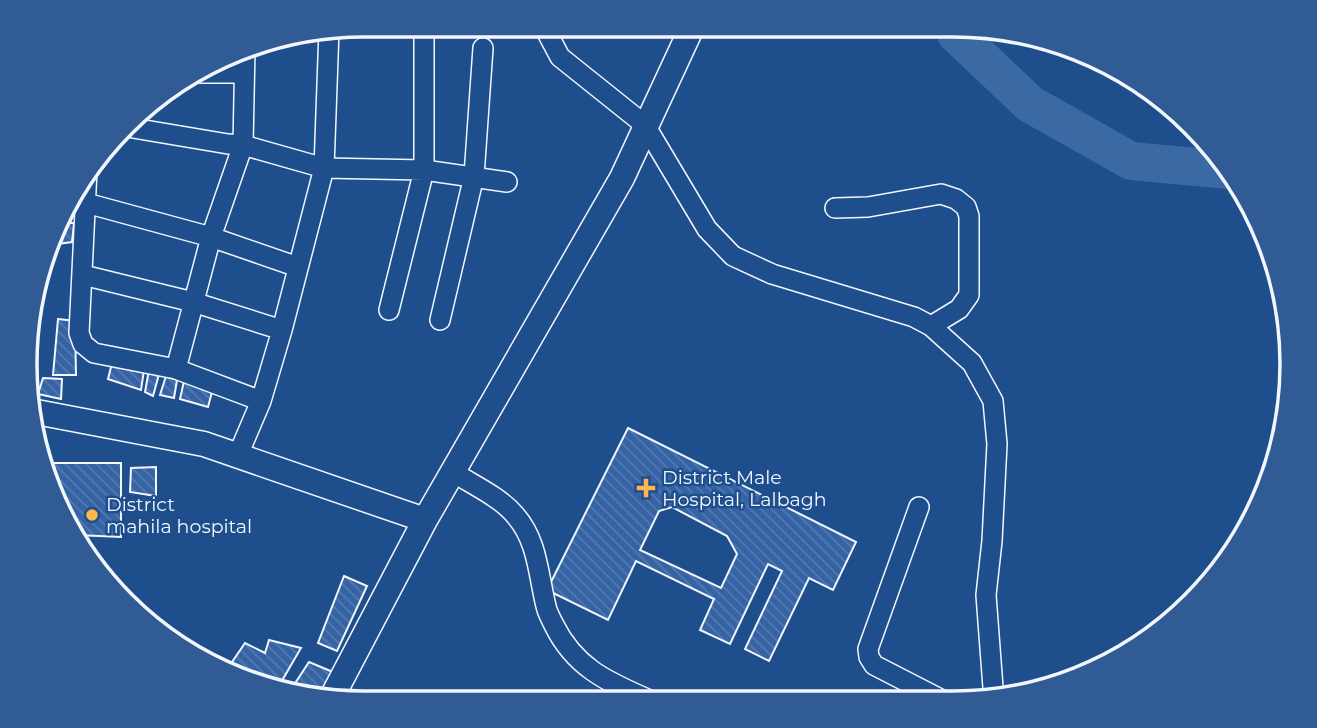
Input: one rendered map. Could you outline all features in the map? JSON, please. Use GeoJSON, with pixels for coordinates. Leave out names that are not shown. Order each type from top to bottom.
{"type":"FeatureCollection","features":[{"type":"Feature","properties":{"kind":"street"},"geometry":{"type":"LineString","coordinates":[[389,310],[424,170],[424,37]]}},
{"type":"Feature","properties":{"kind":"street"},"geometry":{"type":"LineString","coordinates":[[549,37],[559,57],[645,125],[707,229],[733,256],[772,274],[914,317],[931,326],[972,363],[993,401],[997,444],[986,595],[993,688]]}},
{"type":"Feature","properties":{"kind":"street"},"geometry":{"type":"LineString","coordinates":[[336,690],[425,520],[622,178],[687,37]]}},
{"type":"Feature","properties":{"kind":"street"},"geometry":{"type":"LineString","coordinates":[[237,455],[261,401],[324,168],[329,39]]}},
{"type":"Feature","properties":{"kind":"street"},"geometry":{"type":"LineString","coordinates":[[440,320],[474,176],[483,48]]}},
{"type":"Feature","properties":{"kind":"street"},"geometry":{"type":"LineString","coordinates":[[176,369],[211,237],[243,145],[244,60]]}},
{"type":"Feature","properties":{"kind":"street"},"geometry":{"type":"LineString","coordinates":[[213,74],[244,73]]}},
{"type":"Feature","properties":{"kind":"street"},"geometry":{"type":"LineString","coordinates":[[137,129],[243,145],[324,168],[424,170],[507,182]]}},
{"type":"Feature","properties":{"kind":"street"},"geometry":{"type":"LineString","coordinates":[[86,191],[79,333],[83,344],[94,353],[176,369],[261,401]]}},
{"type":"Feature","properties":{"kind":"street"},"geometry":{"type":"LineString","coordinates":[[835,208],[868,207],[941,194],[956,199],[966,207],[970,216],[969,295],[959,309],[931,326]]}},
{"type":"Feature","properties":{"kind":"street"},"geometry":{"type":"LineString","coordinates":[[86,203],[211,237],[298,267]]}},
{"type":"Feature","properties":{"kind":"street"},"geometry":{"type":"LineString","coordinates":[[83,275],[193,302],[282,330]]}},
{"type":"Feature","properties":{"kind":"street"},"geometry":{"type":"LineString","coordinates":[[41,413],[204,444],[425,520]]}},
{"type":"Feature","properties":{"kind":"street"},"geometry":{"type":"LineString","coordinates":[[453,472],[516,516],[537,556],[546,608],[566,646],[578,661],[594,673],[630,691]]}},
{"type":"Feature","properties":{"kind":"street"},"geometry":{"type":"LineString","coordinates":[[919,507],[868,649],[874,665],[925,691]]}},
{"type":"Feature","properties":{"kind":"building"},"geometry":{"type":"Polygon","coordinates":[[[68,223],[74,223],[72,242],[60,244],[68,223]]]}},
{"type":"Feature","properties":{"kind":"building"},"geometry":{"type":"Polygon","coordinates":[[[58,319],[75,321],[76,375],[53,375],[58,319]]]}},
{"type":"Feature","properties":{"kind":"building"},"geometry":{"type":"Polygon","coordinates":[[[112,363],[144,370],[141,390],[108,379],[112,363]]]}},
{"type":"Feature","properties":{"kind":"building"},"geometry":{"type":"Polygon","coordinates":[[[149,370],[159,374],[153,396],[145,392],[149,370]]]}},
{"type":"Feature","properties":{"kind":"building"},"geometry":{"type":"Polygon","coordinates":[[[166,376],[177,380],[174,398],[160,395],[166,376]]]}},
{"type":"Feature","properties":{"kind":"building"},"geometry":{"type":"Polygon","coordinates":[[[43,378],[62,379],[61,399],[38,393],[43,378]]]}},
{"type":"Feature","properties":{"kind":"building"},"geometry":{"type":"Polygon","coordinates":[[[184,381],[213,388],[208,407],[180,399],[184,381]]]}},
{"type":"Feature","properties":{"kind":"building"},"geometry":{"type":"Polygon","coordinates":[[[628,428],[856,542],[833,590],[809,578],[769,661],[745,649],[782,571],[768,564],[730,644],[700,630],[714,599],[636,561],[608,620],[547,590],[628,428]],[[672,507],[659,511],[640,550],[721,588],[737,554],[727,536],[672,507]]]}},
{"type":"Feature","properties":{"kind":"building","name":"District mahila hospital"},"geometry":{"type":"Polygon","coordinates":[[[52,463],[121,463],[121,537],[86,535],[70,509],[52,463]]]}},
{"type":"Feature","properties":{"kind":"building"},"geometry":{"type":"Polygon","coordinates":[[[156,467],[156,496],[130,492],[131,468],[156,467]]]}},
{"type":"Feature","properties":{"kind":"building"},"geometry":{"type":"Polygon","coordinates":[[[344,576],[367,586],[337,651],[318,643],[344,576]]]}},
{"type":"Feature","properties":{"kind":"building"},"geometry":{"type":"Polygon","coordinates":[[[269,640],[301,648],[282,681],[231,663],[245,643],[265,653],[269,640]]]}},
{"type":"Feature","properties":{"kind":"building"},"geometry":{"type":"Polygon","coordinates":[[[309,662],[333,672],[325,689],[295,684],[309,662]]]}},
{"type":"Feature","properties":{"kind":"waterway"},"geometry":{"type":"LineString","coordinates":[[959,37],[1030,104],[1131,161],[1216,169]]}},
{"type":"Feature","properties":{"kind":"place","name":"District Male Hospital, Lalbagh"},"geometry":{"type":"Point","coordinates":[646,488]}},
{"type":"Feature","properties":{"kind":"place","name":"District mahila hospital"},"geometry":{"type":"Point","coordinates":[92,515]}}]}
